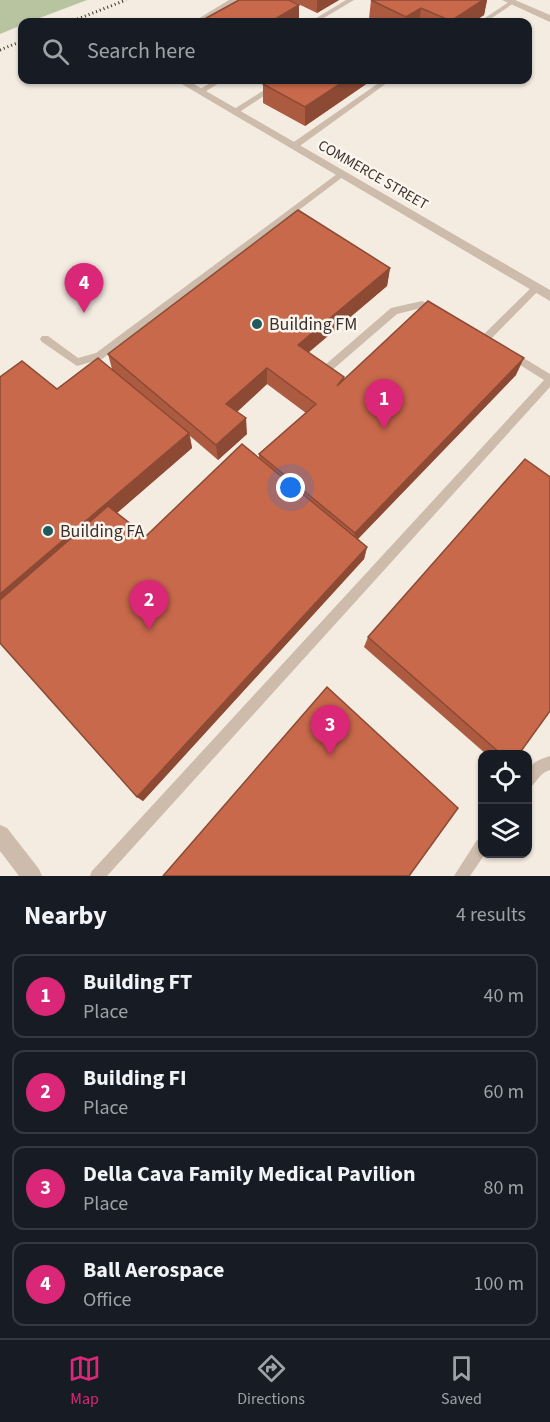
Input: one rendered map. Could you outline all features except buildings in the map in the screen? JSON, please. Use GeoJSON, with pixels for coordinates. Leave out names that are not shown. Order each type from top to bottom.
{"type":"FeatureCollection","features":[{"type":"Feature","properties":{"kind":"street"},"geometry":{"type":"LineString","coordinates":[[205,18],[236,0]]}},
{"type":"Feature","properties":{"kind":"street"},"geometry":{"type":"LineString","coordinates":[[510,1],[550,19]]}},
{"type":"Feature","properties":{"kind":"street","name":"COMMERCE STREET"},"geometry":{"type":"LineString","coordinates":[[187,84],[550,296]]}},
{"type":"Feature","properties":{"kind":"street"},"geometry":{"type":"LineString","coordinates":[[0,835],[32,876]]}},
{"type":"Feature","properties":{"kind":"lane"},"geometry":{"type":"LineString","coordinates":[[320,18],[351,0]]}},
{"type":"Feature","properties":{"kind":"lane"},"geometry":{"type":"LineString","coordinates":[[487,18],[510,1]]}},
{"type":"Feature","properties":{"kind":"lane"},"geometry":{"type":"LineString","coordinates":[[200,91],[213,84]]}},
{"type":"Feature","properties":{"kind":"lane"},"geometry":{"type":"LineString","coordinates":[[235,111],[278,84]]}},
{"type":"Feature","properties":{"kind":"lane"},"geometry":{"type":"LineString","coordinates":[[294,146],[381,84]]}},
{"type":"Feature","properties":{"kind":"lane"},"geometry":{"type":"LineString","coordinates":[[45,339],[77,362],[99,356],[341,174]]}},
{"type":"Feature","properties":{"kind":"lane"},"geometry":{"type":"LineString","coordinates":[[476,333],[490,342],[536,288]]}},
{"type":"Feature","properties":{"kind":"lane"},"geometry":{"type":"LineString","coordinates":[[328,368],[394,311],[422,304],[447,316]]}},
{"type":"Feature","properties":{"kind":"lane"},"geometry":{"type":"LineString","coordinates":[[97,876],[550,379],[504,350]]}},
{"type":"Feature","properties":{"kind":"lane"},"geometry":{"type":"LineString","coordinates":[[532,775],[538,767],[550,763]]}},
{"type":"Feature","properties":{"kind":"lane"},"geometry":{"type":"LineString","coordinates":[[461,876],[478,852]]}},
{"type":"Feature","properties":{"kind":"green space"},"geometry":{"type":"Polygon","coordinates":[[[0,0],[87,0],[40,18],[18,18],[18,27],[0,34],[0,0]]]}},
{"type":"Feature","properties":{"kind":"railway"},"geometry":{"type":"LineString","coordinates":[[80,18],[126,0]]}},
{"type":"Feature","properties":{"kind":"railway"},"geometry":{"type":"LineString","coordinates":[[0,50],[18,43]]}},
{"type":"Feature","properties":{"kind":"place","name":"Ball Aerospace"},"geometry":{"type":"Point","coordinates":[84,313]}},
{"type":"Feature","properties":{"kind":"place","name":"Building FM"},"geometry":{"type":"Point","coordinates":[257,324]}},
{"type":"Feature","properties":{"kind":"place","name":"Building FT"},"geometry":{"type":"Point","coordinates":[384,429]}},
{"type":"Feature","properties":{"kind":"place","name":"Building FA"},"geometry":{"type":"Point","coordinates":[48,531]}},
{"type":"Feature","properties":{"kind":"place","name":"Building FI"},"geometry":{"type":"Point","coordinates":[149,630]}},
{"type":"Feature","properties":{"kind":"place","name":"Della Cava Family Medical Pavilion"},"geometry":{"type":"Point","coordinates":[330,755]}}]}
